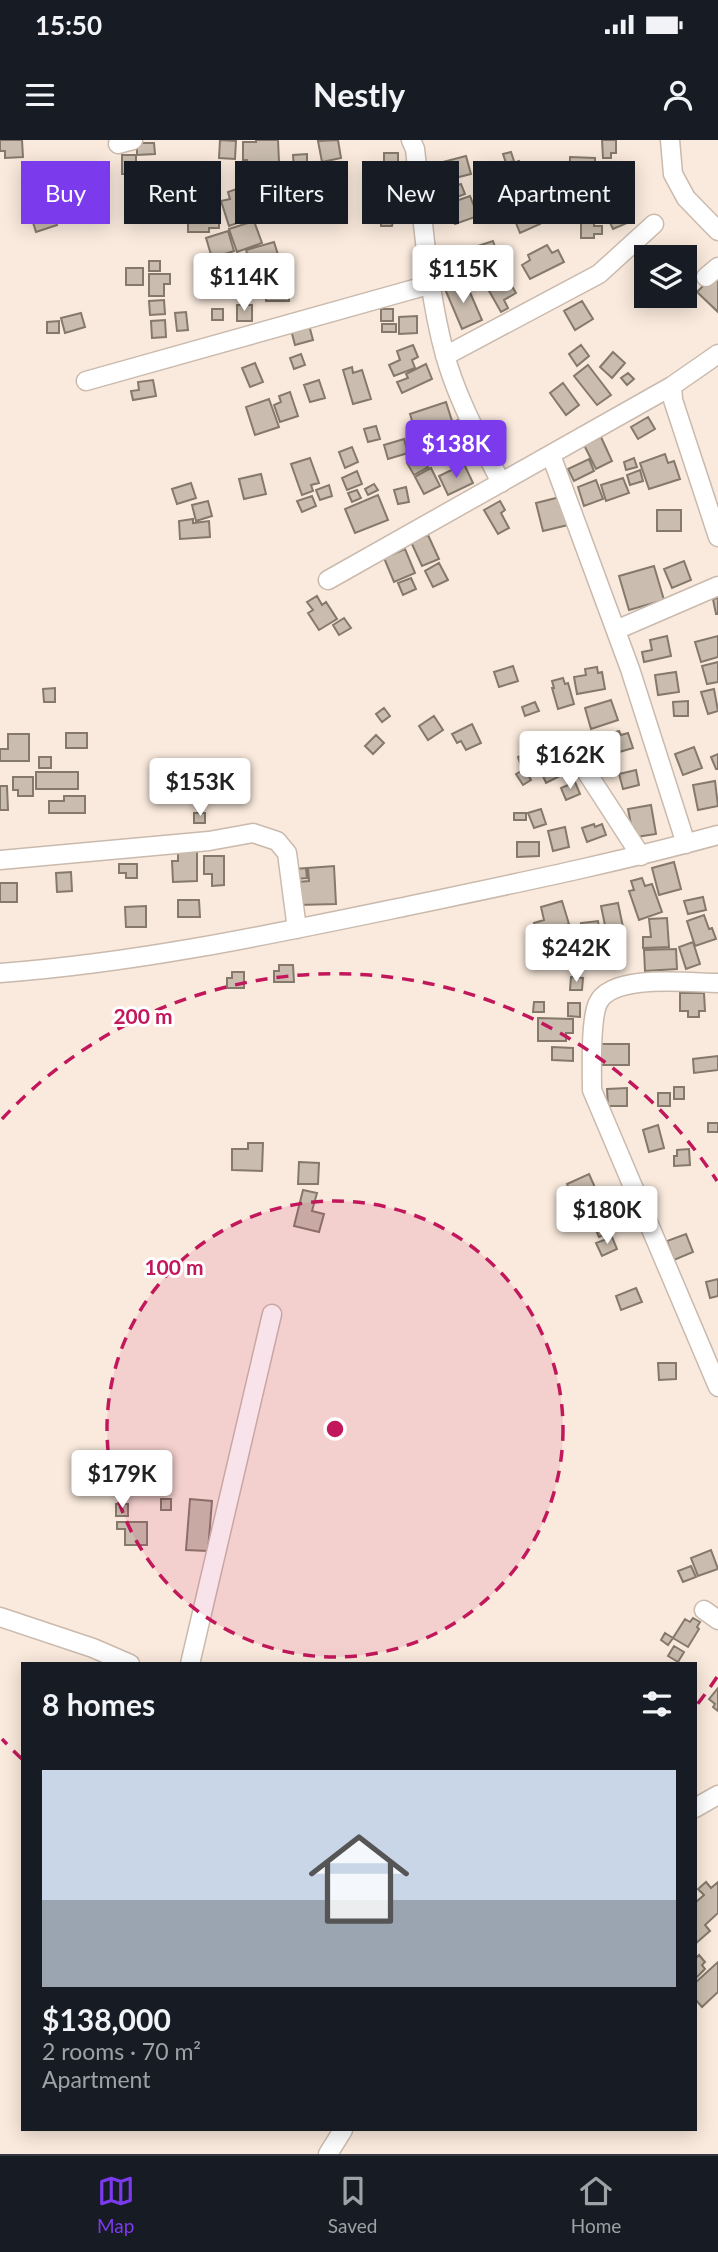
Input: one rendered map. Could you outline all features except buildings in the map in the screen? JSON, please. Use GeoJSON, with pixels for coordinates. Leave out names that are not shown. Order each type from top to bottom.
{"type":"FeatureCollection","features":[{"type":"Feature","properties":{"kind":"street"},"geometry":{"type":"LineString","coordinates":[[411,140],[415,149],[432,284],[445,356],[469,417],[501,483]]}},
{"type":"Feature","properties":{"kind":"street"},"geometry":{"type":"LineString","coordinates":[[670,140],[673,174],[686,198],[718,231]]}},
{"type":"Feature","properties":{"kind":"street"},"geometry":{"type":"LineString","coordinates":[[445,356],[599,274],[654,224]]}},
{"type":"Feature","properties":{"kind":"street"},"geometry":{"type":"LineString","coordinates":[[86,381],[432,284]]}},
{"type":"Feature","properties":{"kind":"street"},"geometry":{"type":"LineString","coordinates":[[328,580],[672,386],[718,354]]}},
{"type":"Feature","properties":{"kind":"street"},"geometry":{"type":"LineString","coordinates":[[672,386],[673,400],[718,537]]}},
{"type":"Feature","properties":{"kind":"street"},"geometry":{"type":"LineString","coordinates":[[551,455],[615,630],[686,844]]}},
{"type":"Feature","properties":{"kind":"street"},"geometry":{"type":"LineString","coordinates":[[615,630],[718,586]]}},
{"type":"Feature","properties":{"kind":"street"},"geometry":{"type":"LineString","coordinates":[[582,765],[641,856]]}},
{"type":"Feature","properties":{"kind":"street"},"geometry":{"type":"LineString","coordinates":[[0,860],[209,841],[253,833],[277,841],[287,853],[297,929]]}},
{"type":"Feature","properties":{"kind":"street"},"geometry":{"type":"LineString","coordinates":[[0,974],[55,969],[297,929],[641,856],[718,835]]}},
{"type":"Feature","properties":{"kind":"street"},"geometry":{"type":"LineString","coordinates":[[718,983],[635,982],[614,988],[598,1002],[592,1040],[592,1090],[718,1387]]}},
{"type":"Feature","properties":{"kind":"street"},"geometry":{"type":"LineString","coordinates":[[190,1662],[272,1314]]}},
{"type":"Feature","properties":{"kind":"street"},"geometry":{"type":"LineString","coordinates":[[0,1617],[93,1648],[125,1662]]}},
{"type":"Feature","properties":{"kind":"street"},"geometry":{"type":"LineString","coordinates":[[697,1807],[718,1795]]}},
{"type":"Feature","properties":{"kind":"street"},"geometry":{"type":"LineString","coordinates":[[328,2154],[343,2131]]}}]}
